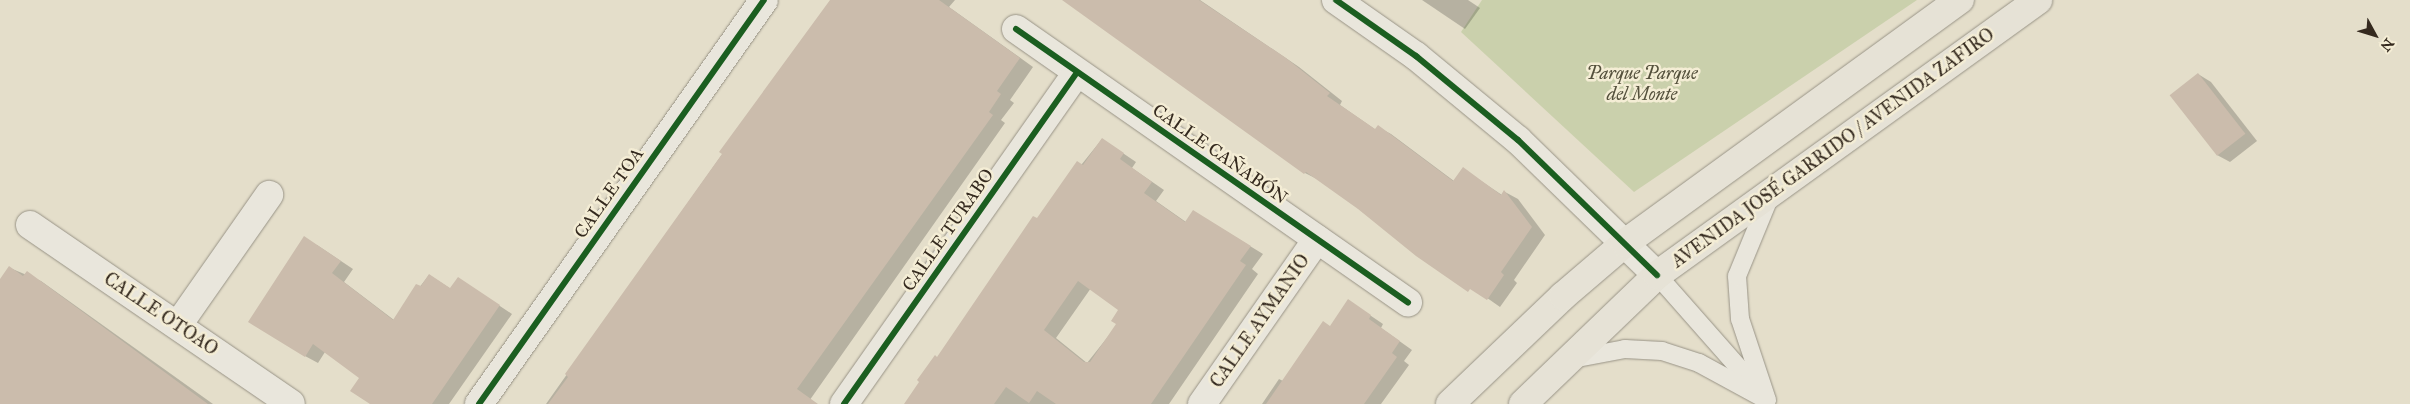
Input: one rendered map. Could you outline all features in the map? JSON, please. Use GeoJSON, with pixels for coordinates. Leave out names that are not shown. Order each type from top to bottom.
{"type":"FeatureCollection","features":[{"type":"Feature","properties":{"kind":"main road"},"geometry":{"type":"LineString","coordinates":[[1450,404],[1563,296],[1625,244],[1960,0]]}},
{"type":"Feature","properties":{"kind":"main road","name":"AVENIDA JOSÉ GARRIDO / AVENIDA ZAFIRO"},"geometry":{"type":"LineString","coordinates":[[1523,404],[1657,275],[2038,0]]}},
{"type":"Feature","properties":{"kind":"street","name":"CALLE TOA"},"geometry":{"type":"LineString","coordinates":[[479,404],[764,0]]}},
{"type":"Feature","properties":{"kind":"street"},"geometry":{"type":"LineString","coordinates":[[1336,0],[1416,56],[1518,140],[1657,275]]}},
{"type":"Feature","properties":{"kind":"street","name":"CALLE CAÑABÓN"},"geometry":{"type":"LineString","coordinates":[[1016,29],[1408,302]]}},
{"type":"Feature","properties":{"kind":"street","name":"CALLE TURABO"},"geometry":{"type":"LineString","coordinates":[[844,404],[1077,73]]}},
{"type":"Feature","properties":{"kind":"street"},"geometry":{"type":"LineString","coordinates":[[178,325],[268,195]]}},
{"type":"Feature","properties":{"kind":"street","name":"CALLE OTOAO"},"geometry":{"type":"LineString","coordinates":[[30,224],[291,404]]}},
{"type":"Feature","properties":{"kind":"street","name":"CALLE AYMANIO"},"geometry":{"type":"LineString","coordinates":[[1202,404],[1317,239]]}},
{"type":"Feature","properties":{"kind":"lane"},"geometry":{"type":"LineString","coordinates":[[1769,402],[1740,319],[1737,276],[1773,191]]}},
{"type":"Feature","properties":{"kind":"lane"},"geometry":{"type":"LineString","coordinates":[[1657,275],[1769,402]]}},
{"type":"Feature","properties":{"kind":"lane"},"geometry":{"type":"LineString","coordinates":[[1570,359],[1625,349],[1662,351],[1700,363],[1769,402]]}},
{"type":"Feature","properties":{"kind":"green space","name":"Parque Parque del Monte"},"geometry":{"type":"Polygon","coordinates":[[[1482,0],[1917,0],[1634,192],[1461,32],[1482,0]]]}},
{"type":"Feature","properties":{"kind":"building"},"geometry":{"type":"Polygon","coordinates":[[[830,0],[939,0],[1020,58],[997,91],[1001,94],[989,112],[993,115],[797,389],[818,404],[548,404],[568,377],[565,374],[722,154],[719,152],[830,0]]]}},
{"type":"Feature","properties":{"kind":"building"},"geometry":{"type":"Polygon","coordinates":[[[1062,0],[1199,0],[1286,58],[1330,93],[1327,96],[1375,129],[1378,125],[1453,181],[1463,167],[1501,195],[1504,190],[1532,227],[1501,272],[1504,275],[1487,300],[1470,289],[1468,292],[1416,256],[1358,209],[1306,172],[1304,174],[1062,0]]]}},
{"type":"Feature","properties":{"kind":"building"},"geometry":{"type":"Polygon","coordinates":[[[2198,73],[2245,134],[2217,156],[2170,95],[2198,73]]]}},
{"type":"Feature","properties":{"kind":"building"},"geometry":{"type":"Polygon","coordinates":[[[1102,138],[1124,153],[1120,159],[1152,182],[1144,193],[1185,222],[1193,210],[1251,246],[1240,261],[1246,265],[1151,404],[1056,404],[1037,391],[1029,403],[1006,387],[994,404],[904,404],[919,382],[917,380],[935,355],[937,357],[1033,216],[1037,218],[1077,161],[1083,165],[1102,138]],[[1078,281],[1044,330],[1084,362],[1090,362],[1116,324],[1111,321],[1118,310],[1078,281]]]}},
{"type":"Feature","properties":{"kind":"building"},"geometry":{"type":"Polygon","coordinates":[[[304,236],[341,261],[332,273],[393,320],[416,284],[421,286],[429,274],[450,288],[458,277],[500,305],[432,404],[370,404],[350,391],[359,378],[313,344],[305,357],[248,322],[304,236]]]}},
{"type":"Feature","properties":{"kind":"building"},"geometry":{"type":"Polygon","coordinates":[[[9,266],[23,276],[27,271],[208,404],[0,404],[0,279],[9,266]]]}},
{"type":"Feature","properties":{"kind":"building"},"geometry":{"type":"Polygon","coordinates":[[[1348,299],[1371,315],[1369,319],[1400,341],[1392,353],[1397,357],[1364,404],[1266,404],[1323,321],[1330,326],[1348,299]]]}},
{"type":"Feature","properties":{"kind":"cycle path"},"geometry":{"type":"LineString","coordinates":[[479,404],[764,0]]}},
{"type":"Feature","properties":{"kind":"cycle path"},"geometry":{"type":"LineString","coordinates":[[1336,0],[1416,56],[1518,140],[1657,275]]}},
{"type":"Feature","properties":{"kind":"cycle path"},"geometry":{"type":"LineString","coordinates":[[1016,29],[1408,302]]}},
{"type":"Feature","properties":{"kind":"cycle path"},"geometry":{"type":"LineString","coordinates":[[844,404],[1077,73]]}}]}
